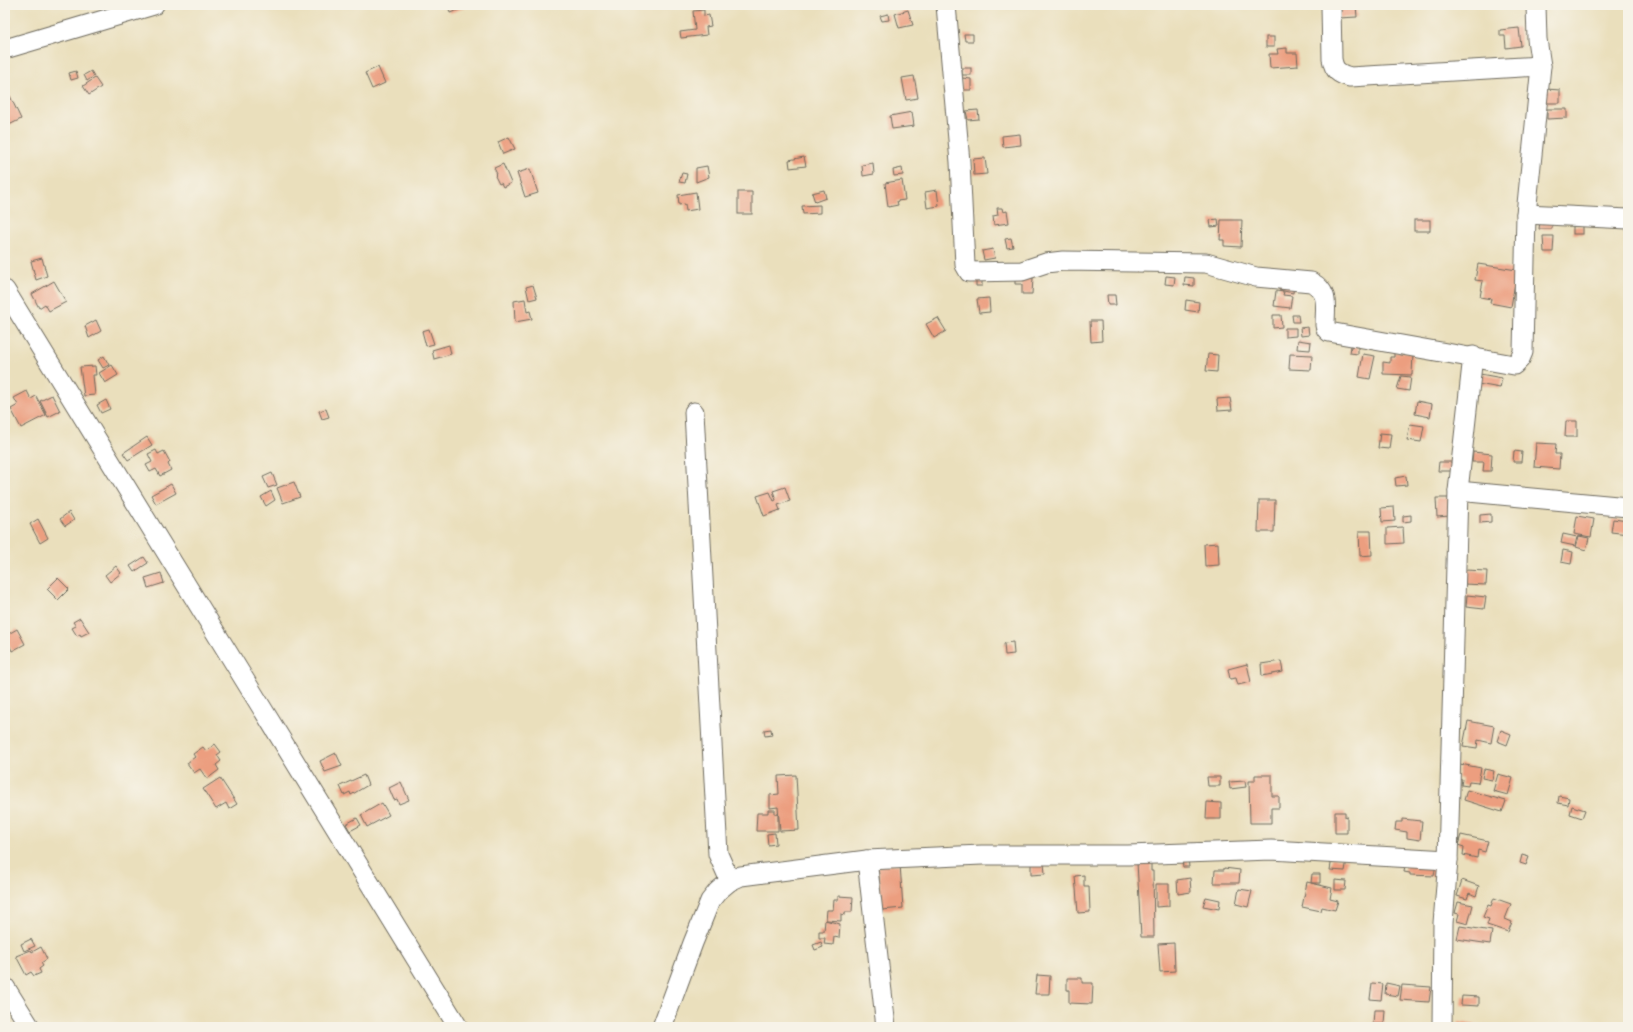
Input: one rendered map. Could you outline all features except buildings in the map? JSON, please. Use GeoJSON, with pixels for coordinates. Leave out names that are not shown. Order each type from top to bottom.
{"type":"FeatureCollection","features":[{"type":"Feature","properties":{"kind":"street"},"geometry":{"type":"LineString","coordinates":[[5,49],[154,5]]}},
{"type":"Feature","properties":{"kind":"street"},"geometry":{"type":"LineString","coordinates":[[946,5],[960,162],[965,264],[969,272],[1022,271],[1046,263],[1063,261],[1206,263],[1256,277],[1311,282],[1322,290],[1325,297],[1325,324],[1326,329],[1330,332],[1473,356],[1510,364],[1514,364],[1520,359],[1523,352],[1526,214],[1541,66],[1537,39],[1536,5]]}},
{"type":"Feature","properties":{"kind":"street"},"geometry":{"type":"LineString","coordinates":[[1331,5],[1332,59],[1334,68],[1341,75],[1350,76],[1541,66]]}},
{"type":"Feature","properties":{"kind":"street"},"geometry":{"type":"LineString","coordinates":[[1526,214],[1628,219]]}},
{"type":"Feature","properties":{"kind":"street"},"geometry":{"type":"LineString","coordinates":[[5,290],[458,1027]]}},
{"type":"Feature","properties":{"kind":"street"},"geometry":{"type":"LineString","coordinates":[[1442,1027],[1443,923],[1448,860],[1458,491],[1473,356]]}},
{"type":"Feature","properties":{"kind":"street"},"geometry":{"type":"LineString","coordinates":[[694,412],[718,854],[730,881]]}},
{"type":"Feature","properties":{"kind":"street"},"geometry":{"type":"LineString","coordinates":[[1458,491],[1628,507]]}},
{"type":"Feature","properties":{"kind":"street"},"geometry":{"type":"LineString","coordinates":[[662,1027],[710,901],[718,891],[730,881],[741,876],[867,860],[982,855],[1128,855],[1271,850],[1448,860]]}},
{"type":"Feature","properties":{"kind":"street"},"geometry":{"type":"LineString","coordinates":[[867,860],[886,1027]]}},
{"type":"Feature","properties":{"kind":"street"},"geometry":{"type":"LineString","coordinates":[[5,987],[30,1027]]}}]}
